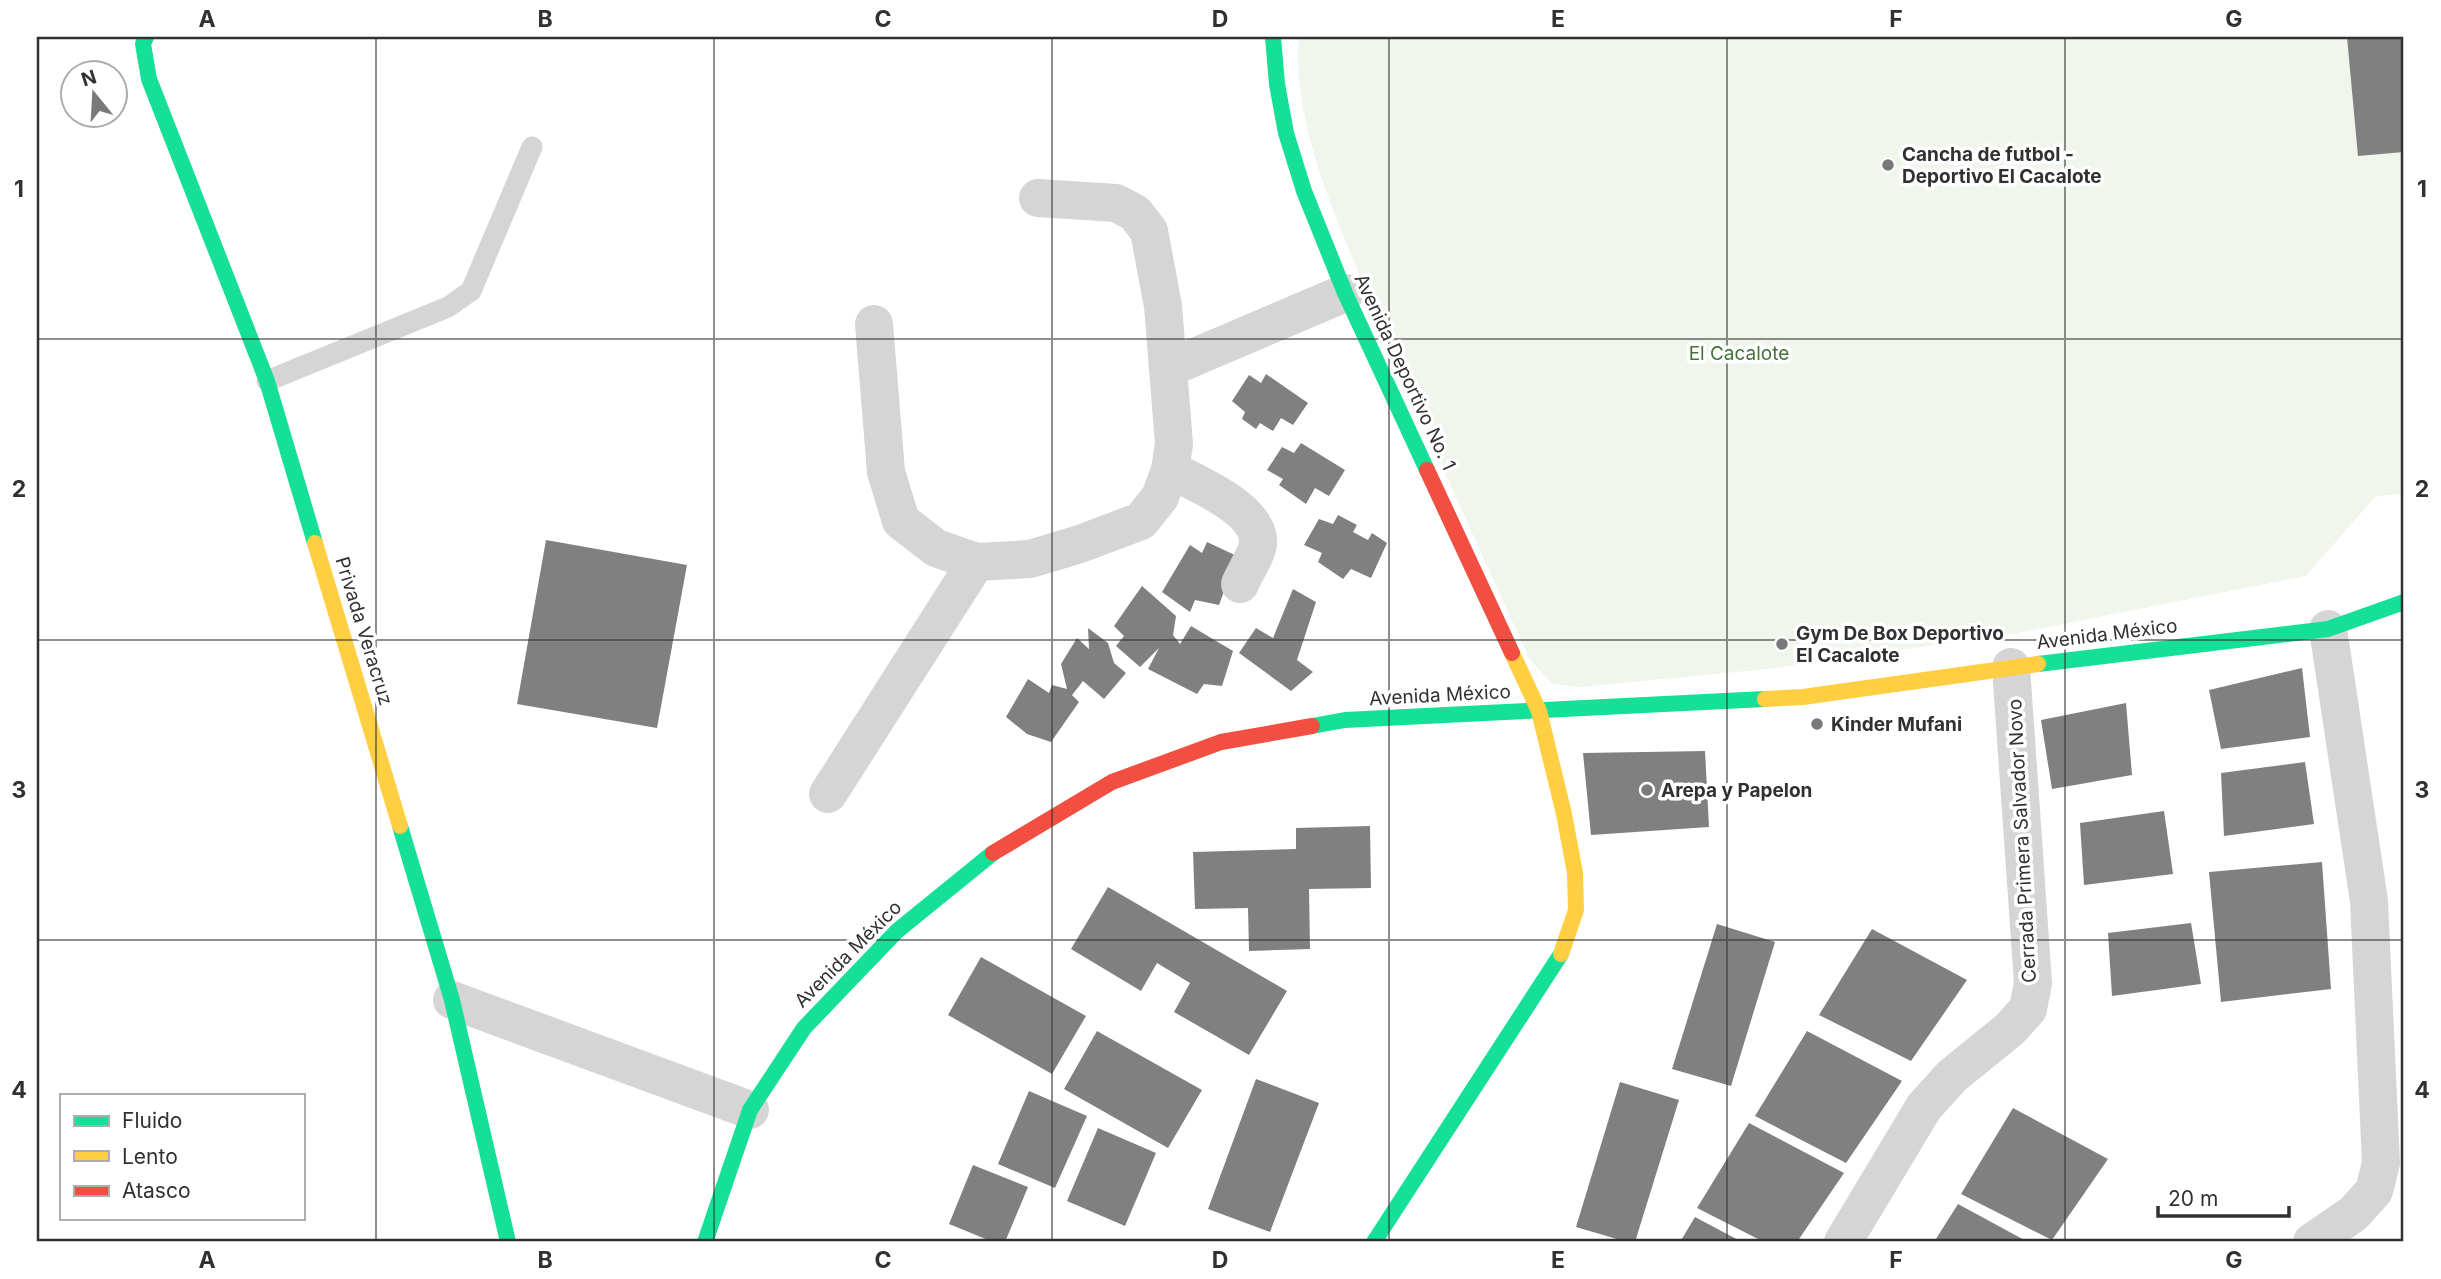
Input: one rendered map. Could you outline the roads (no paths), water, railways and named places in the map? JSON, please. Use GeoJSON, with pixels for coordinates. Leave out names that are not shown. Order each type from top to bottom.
{"type":"FeatureCollection","features":[{"type":"Feature","properties":{"kind":"street","name":"Avenida Deportivo No. 1"},"geometry":{"type":"LineString","coordinates":[[1273,37],[1277,84],[1286,133],[1304,191],[1345,293],[1539,711],[1575,873],[1576,910],[1564,950],[1374,1242]]}},
{"type":"Feature","properties":{"kind":"street","name":"Privada Veracruz"},"geometry":{"type":"LineString","coordinates":[[145,41],[149,79],[267,381],[452,1000],[508,1242]]}},
{"type":"Feature","properties":{"kind":"street"},"geometry":{"type":"LineString","coordinates":[[874,324],[886,472],[901,521],[936,548],[976,562],[1030,559],[1141,521],[1160,497],[1170,470],[1174,444],[1163,306],[1149,231],[1135,213],[1116,204],[1038,198]]}},
{"type":"Feature","properties":{"kind":"street"},"geometry":{"type":"LineString","coordinates":[[1169,368],[1345,293]]}},
{"type":"Feature","properties":{"kind":"street"},"geometry":{"type":"LineString","coordinates":[[1170,470],[1225,498],[1252,526],[1258,545],[1240,584]]}},
{"type":"Feature","properties":{"kind":"street"},"geometry":{"type":"LineString","coordinates":[[828,794],[976,562]]}},
{"type":"Feature","properties":{"kind":"street","name":"Avenida México"},"geometry":{"type":"LineString","coordinates":[[705,1242],[750,1110],[804,1028],[897,931],[997,850],[1112,782],[1221,742],[1345,720],[1803,697],[2011,667],[2328,629],[2404,602]]}},
{"type":"Feature","properties":{"kind":"street"},"geometry":{"type":"LineString","coordinates":[[2312,1242],[2353,1214],[2374,1191],[2381,1163],[2369,901],[2328,629]]}},
{"type":"Feature","properties":{"kind":"street","name":"Cerrada Primera Salvador Novo"},"geometry":{"type":"LineString","coordinates":[[1843,1242],[1924,1107],[1952,1076],[2010,1029],[2028,1009],[2032,983],[2011,667]]}},
{"type":"Feature","properties":{"kind":"street"},"geometry":{"type":"LineString","coordinates":[[452,1000],[750,1110]]}},
{"type":"Feature","properties":{"kind":"lane"},"geometry":{"type":"LineString","coordinates":[[267,381],[447,307],[471,290],[532,147]]}},
{"type":"Feature","properties":{"kind":"place","name":"Cancha de futbol - Deportivo El Cacalote"},"geometry":{"type":"Point","coordinates":[1888,165]}},
{"type":"Feature","properties":{"kind":"place","name":"Gym De Box Deportivo El Cacalote"},"geometry":{"type":"Point","coordinates":[1782,644]}},
{"type":"Feature","properties":{"kind":"place","name":"Kinder Mufani"},"geometry":{"type":"Point","coordinates":[1817,724]}},
{"type":"Feature","properties":{"kind":"place","name":"Arepa y Papelon"},"geometry":{"type":"Point","coordinates":[1647,790]}},
{"type":"Feature","properties":{"kind":"park label","name":"El Cacalote"},"geometry":{"type":"Point","coordinates":[1739,353]}}]}
